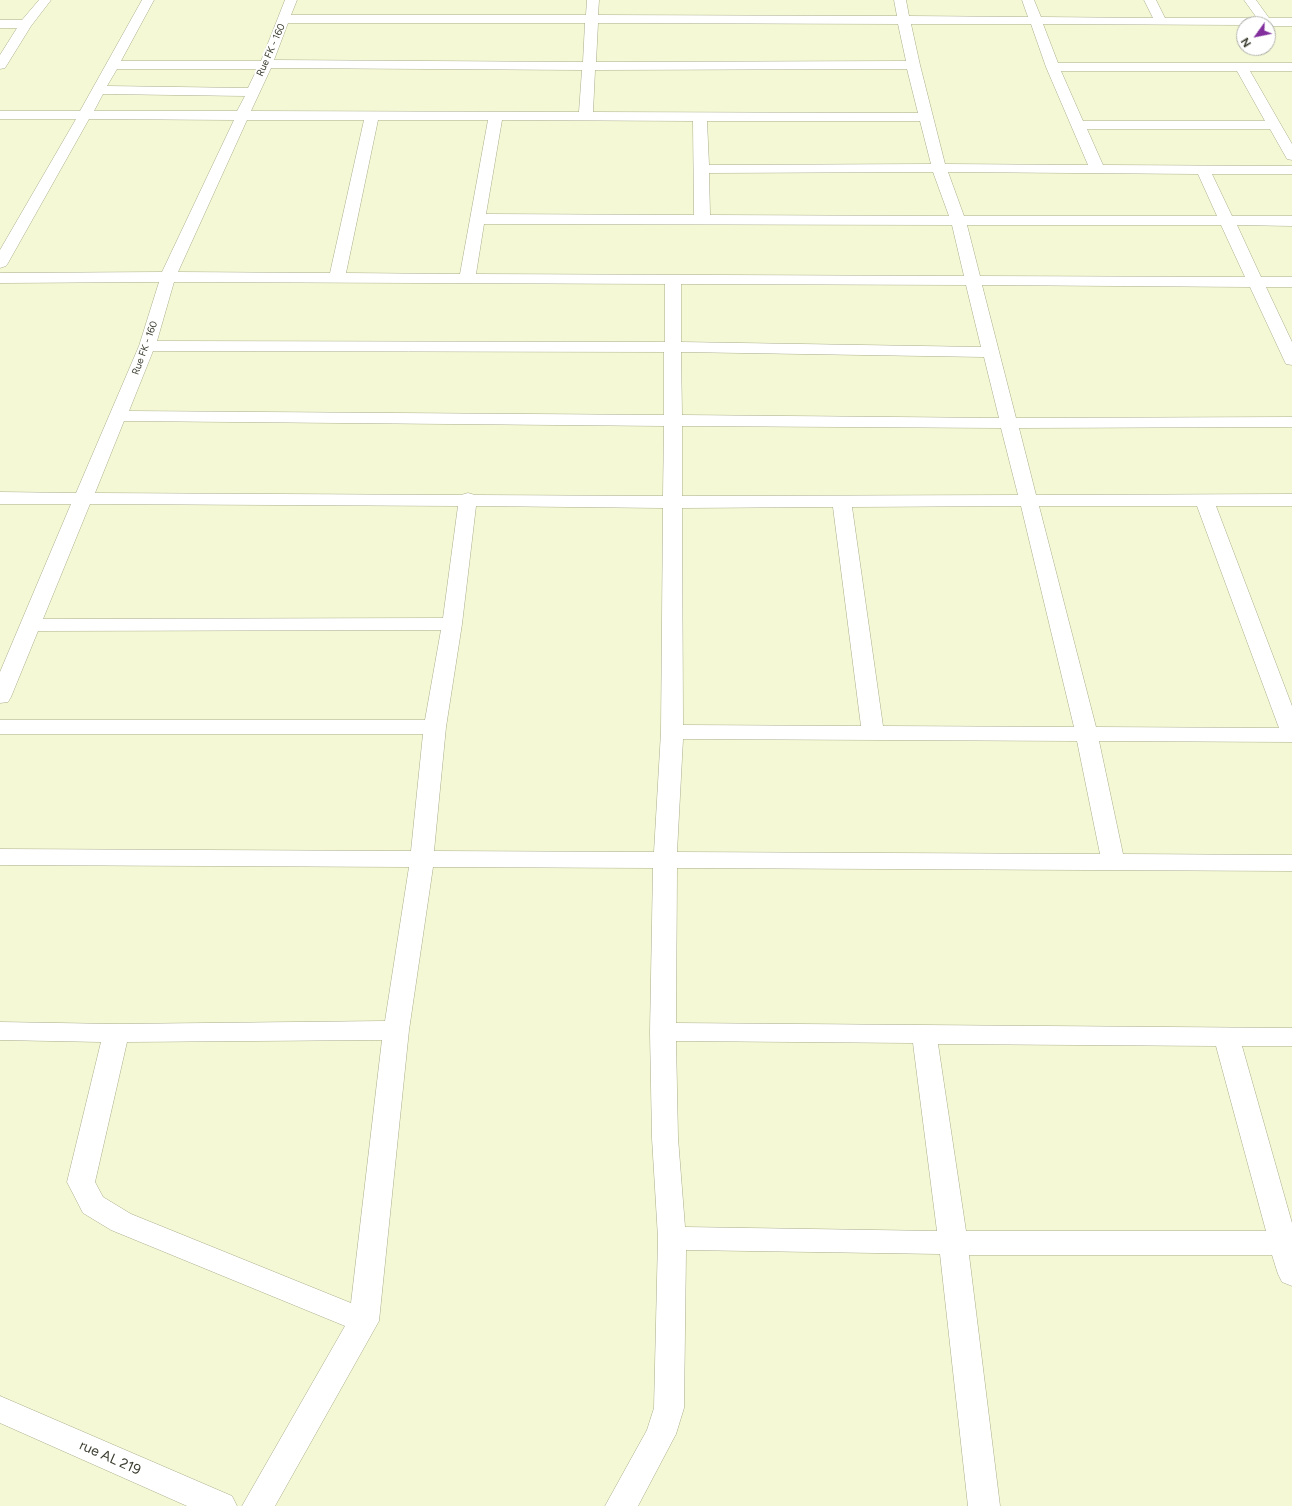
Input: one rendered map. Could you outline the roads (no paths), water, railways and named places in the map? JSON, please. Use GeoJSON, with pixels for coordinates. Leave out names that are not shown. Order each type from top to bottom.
{"type":"FeatureCollection","features":[{"type":"Feature","properties":{"kind":"street"},"geometry":{"type":"LineString","coordinates":[[0,65],[26,24],[45,0]]}},
{"type":"Feature","properties":{"kind":"street"},"geometry":{"type":"LineString","coordinates":[[0,263],[85,115],[148,0]]}},
{"type":"Feature","properties":{"kind":"street","name":"Rue FK - 160"},"geometry":{"type":"LineString","coordinates":[[0,697],[147,346],[168,277],[285,19],[291,0]]}},
{"type":"Feature","properties":{"kind":"street"},"geometry":{"type":"LineString","coordinates":[[586,116],[593,0]]}},
{"type":"Feature","properties":{"kind":"street"},"geometry":{"type":"LineString","coordinates":[[900,0],[926,117],[939,168],[958,220],[974,281],[1087,734],[1113,862]]}},
{"type":"Feature","properties":{"kind":"street"},"geometry":{"type":"LineString","coordinates":[[1028,0],[1053,68],[1098,170]]}},
{"type":"Feature","properties":{"kind":"street"},"geometry":{"type":"LineString","coordinates":[[1150,0],[1161,21]]}},
{"type":"Feature","properties":{"kind":"street"},"geometry":{"type":"LineString","coordinates":[[1250,0],[1261,16]]}},
{"type":"Feature","properties":{"kind":"street"},"geometry":{"type":"LineString","coordinates":[[285,19],[591,20],[723,13],[904,20],[1236,22]]}},
{"type":"Feature","properties":{"kind":"street"},"geometry":{"type":"LineString","coordinates":[[1276,22],[1292,22]]}},
{"type":"Feature","properties":{"kind":"street"},"geometry":{"type":"LineString","coordinates":[[0,24],[26,24]]}},
{"type":"Feature","properties":{"kind":"street"},"geometry":{"type":"LineString","coordinates":[[112,65],[265,64],[588,66],[913,64]]}},
{"type":"Feature","properties":{"kind":"street"},"geometry":{"type":"LineString","coordinates":[[1241,67],[1292,156]]}},
{"type":"Feature","properties":{"kind":"street"},"geometry":{"type":"LineString","coordinates":[[1053,68],[1292,67]]}},
{"type":"Feature","properties":{"kind":"street"},"geometry":{"type":"LineString","coordinates":[[98,90],[252,92]]}},
{"type":"Feature","properties":{"kind":"street"},"geometry":{"type":"LineString","coordinates":[[0,115],[926,117]]}},
{"type":"Feature","properties":{"kind":"street"},"geometry":{"type":"LineString","coordinates":[[337,278],[372,116]]}},
{"type":"Feature","properties":{"kind":"street"},"geometry":{"type":"LineString","coordinates":[[467,279],[496,116]]}},
{"type":"Feature","properties":{"kind":"street"},"geometry":{"type":"LineString","coordinates":[[700,117],[702,219]]}},
{"type":"Feature","properties":{"kind":"street"},"geometry":{"type":"LineString","coordinates":[[1078,125],[1274,125]]}},
{"type":"Feature","properties":{"kind":"street"},"geometry":{"type":"LineString","coordinates":[[702,169],[939,168],[1292,170]]}},
{"type":"Feature","properties":{"kind":"street"},"geometry":{"type":"LineString","coordinates":[[1203,170],[1292,360]]}},
{"type":"Feature","properties":{"kind":"street"},"geometry":{"type":"LineString","coordinates":[[478,219],[1292,221]]}},
{"type":"Feature","properties":{"kind":"street"},"geometry":{"type":"LineString","coordinates":[[0,278],[168,277],[1292,282]]}},
{"type":"Feature","properties":{"kind":"street"},"geometry":{"type":"LineString","coordinates":[[621,1506],[661,1434],[669,1408],[672,1238],[665,1138],[663,1032],[665,860],[672,732],[673,280]]}},
{"type":"Feature","properties":{"kind":"street"},"geometry":{"type":"LineString","coordinates":[[147,346],[673,347],[991,352]]}},
{"type":"Feature","properties":{"kind":"street"},"geometry":{"type":"LineString","coordinates":[[118,416],[1009,423],[1292,422]]}},
{"type":"Feature","properties":{"kind":"street"},"geometry":{"type":"LineString","coordinates":[[0,498],[468,499],[672,502],[1292,500]]}},
{"type":"Feature","properties":{"kind":"street"},"geometry":{"type":"LineString","coordinates":[[258,1506],[364,1321],[396,1030],[422,859],[435,727],[452,624],[468,499]]}},
{"type":"Feature","properties":{"kind":"street"},"geometry":{"type":"LineString","coordinates":[[672,732],[1292,735],[1204,500]]}},
{"type":"Feature","properties":{"kind":"street"},"geometry":{"type":"LineString","coordinates":[[842,501],[873,733]]}},
{"type":"Feature","properties":{"kind":"street"},"geometry":{"type":"LineString","coordinates":[[30,625],[452,624]]}},
{"type":"Feature","properties":{"kind":"street"},"geometry":{"type":"LineString","coordinates":[[0,727],[435,727]]}},
{"type":"Feature","properties":{"kind":"street"},"geometry":{"type":"LineString","coordinates":[[0,857],[1292,864]]}},
{"type":"Feature","properties":{"kind":"street"},"geometry":{"type":"LineString","coordinates":[[0,1031],[116,1033],[396,1030]]}},
{"type":"Feature","properties":{"kind":"street"},"geometry":{"type":"LineString","coordinates":[[663,1032],[1292,1038]]}},
{"type":"Feature","properties":{"kind":"street"},"geometry":{"type":"LineString","coordinates":[[116,1033],[81,1182],[93,1205],[120,1222],[364,1321]]}},
{"type":"Feature","properties":{"kind":"street"},"geometry":{"type":"LineString","coordinates":[[924,1034],[953,1242],[984,1506]]}},
{"type":"Feature","properties":{"kind":"street"},"geometry":{"type":"LineString","coordinates":[[1228,1038],[1282,1243],[1292,1274]]}},
{"type":"Feature","properties":{"kind":"street"},"geometry":{"type":"LineString","coordinates":[[672,1238],[953,1242],[1282,1243]]}},
{"type":"Feature","properties":{"kind":"street","name":"rue AL 219"},"geometry":{"type":"LineString","coordinates":[[0,1409],[205,1503]]}}]}
